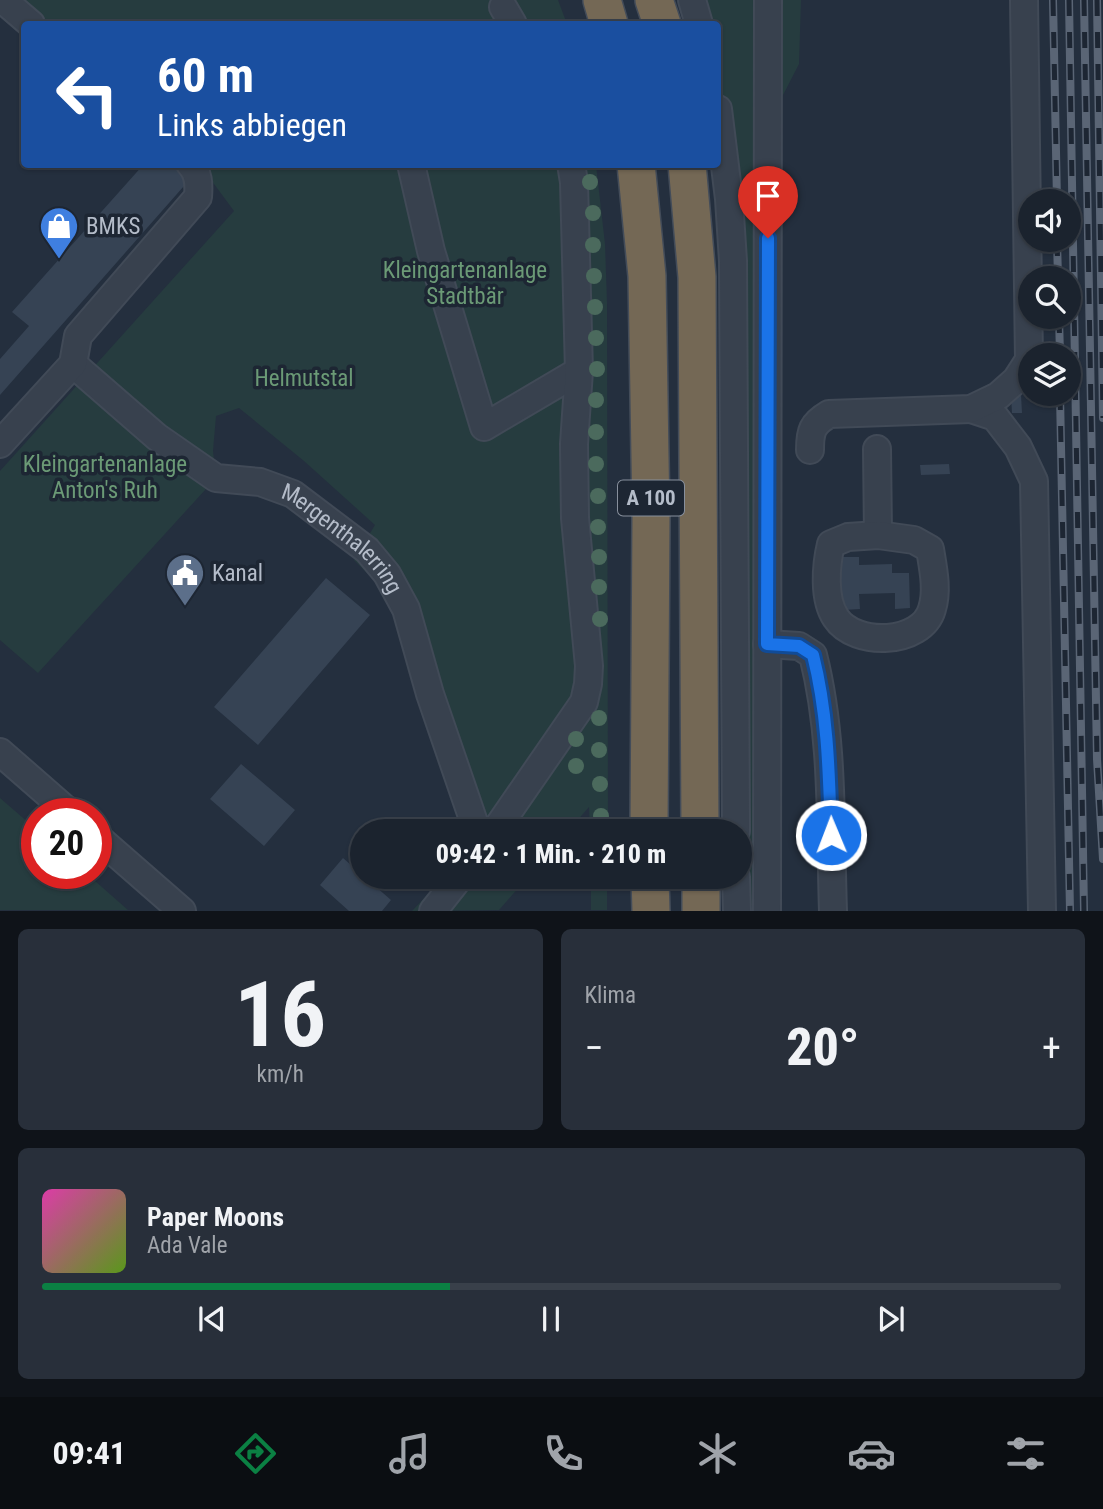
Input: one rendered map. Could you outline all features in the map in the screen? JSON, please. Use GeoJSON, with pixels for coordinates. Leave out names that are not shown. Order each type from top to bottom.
{"type":"FeatureCollection","features":[{"type":"Feature","properties":{"kind":"highway"},"geometry":{"type":"LineString","coordinates":[[602,0],[608,21]]}},
{"type":"Feature","properties":{"kind":"highway"},"geometry":{"type":"LineString","coordinates":[[654,0],[661,21]]}},
{"type":"Feature","properties":{"kind":"highway","name":"A 100"},"geometry":{"type":"LineString","coordinates":[[636,168],[647,289],[651,517],[649,819]]}},
{"type":"Feature","properties":{"kind":"highway","name":"A 100"},"geometry":{"type":"LineString","coordinates":[[688,168],[697,277],[700,819]]}},
{"type":"Feature","properties":{"kind":"highway"},"geometry":{"type":"LineString","coordinates":[[650,889],[651,911]]}},
{"type":"Feature","properties":{"kind":"highway"},"geometry":{"type":"LineString","coordinates":[[701,889],[701,911]]}},
{"type":"Feature","properties":{"kind":"street"},"geometry":{"type":"LineString","coordinates":[[3,0],[28,21]]}},
{"type":"Feature","properties":{"kind":"street"},"geometry":{"type":"LineString","coordinates":[[692,0],[698,21]]}},
{"type":"Feature","properties":{"kind":"street"},"geometry":{"type":"LineString","coordinates":[[767,911],[768,0]]}},
{"type":"Feature","properties":{"kind":"street"},"geometry":{"type":"LineString","coordinates":[[971,409],[998,396],[1016,380],[1029,360],[1024,0]]}},
{"type":"Feature","properties":{"kind":"street"},"geometry":{"type":"LineString","coordinates":[[721,134],[733,261],[736,819]]}},
{"type":"Feature","properties":{"kind":"street"},"geometry":{"type":"LineString","coordinates":[[0,444],[73,364],[78,336],[198,197],[200,183],[194,168]]}},
{"type":"Feature","properties":{"kind":"street"},"geometry":{"type":"LineString","coordinates":[[412,168],[431,251],[484,427],[579,371]]}},
{"type":"Feature","properties":{"kind":"street"},"geometry":{"type":"LineString","coordinates":[[503,819],[584,702],[588,684],[589,666],[575,518],[573,444],[579,371],[572,168]]}},
{"type":"Feature","properties":{"kind":"street","name":"Mergenthalerring"},"geometry":{"type":"LineString","coordinates":[[73,364],[157,437],[216,478],[260,482],[293,494],[367,550],[406,609],[430,694],[473,819]]}},
{"type":"Feature","properties":{"kind":"street"},"geometry":{"type":"LineString","coordinates":[[810,450],[810,432],[815,422],[829,414],[971,409],[995,417],[1018,447],[1034,481],[1042,911]]}},
{"type":"Feature","properties":{"kind":"street"},"geometry":{"type":"LineString","coordinates":[[877,449],[878,535]]}},
{"type":"Feature","properties":{"kind":"street"},"geometry":{"type":"LineString","coordinates":[[878,535],[914,540],[930,549],[934,577],[932,609],[922,624],[903,635],[877,639],[850,632],[836,618],[828,596],[827,559],[831,544],[848,537],[878,535]]}},
{"type":"Feature","properties":{"kind":"street"},"geometry":{"type":"LineString","coordinates":[[767,644],[799,646],[813,655],[829,765],[832,911]]}},
{"type":"Feature","properties":{"kind":"street"},"geometry":{"type":"LineString","coordinates":[[0,752],[53,798]]}},
{"type":"Feature","properties":{"kind":"street"},"geometry":{"type":"LineString","coordinates":[[112,850],[182,911]]}},
{"type":"Feature","properties":{"kind":"street"},"geometry":{"type":"LineString","coordinates":[[433,911],[450,889]]}},
{"type":"Feature","properties":{"kind":"street"},"geometry":{"type":"LineString","coordinates":[[736,889],[737,911]]}},
{"type":"Feature","properties":{"kind":"green space"},"geometry":{"type":"Polygon","coordinates":[[[15,0],[558,0],[566,21],[40,21],[15,0]]]}},
{"type":"Feature","properties":{"kind":"green space"},"geometry":{"type":"Polygon","coordinates":[[[697,0],[759,0],[757,910],[741,910],[741,889],[752,889],[752,819],[742,819],[744,380],[721,130],[721,21],[701,21],[697,0]]]}},
{"type":"Feature","properties":{"kind":"green space"},"geometry":{"type":"Polygon","coordinates":[[[782,0],[801,0],[799,64],[781,99],[782,0]]]}},
{"type":"Feature","properties":{"kind":"green space"},"geometry":{"type":"Polygon","coordinates":[[[202,168],[596,168],[605,244],[607,302],[608,819],[590,819],[589,807],[578,819],[457,819],[391,597],[354,560],[375,525],[304,461],[239,408],[216,416],[213,451],[216,478],[38,673],[0,640],[0,471],[234,211],[202,168]]]}},
{"type":"Feature","properties":{"kind":"green space"},"geometry":{"type":"Polygon","coordinates":[[[0,798],[21,816],[21,889],[104,889],[128,910],[0,910],[0,798]]]}},
{"type":"Feature","properties":{"kind":"green space"},"geometry":{"type":"Polygon","coordinates":[[[433,889],[517,889],[499,910],[412,911],[433,889]]]}},
{"type":"Feature","properties":{"kind":"green space"},"geometry":{"type":"Polygon","coordinates":[[[591,889],[607,889],[607,910],[591,910],[591,889]]]}},
{"type":"Feature","properties":{"kind":"building"},"geometry":{"type":"Polygon","coordinates":[[[140,168],[180,168],[191,178],[0,395],[0,359],[29,326],[12,312],[140,168]]]}},
{"type":"Feature","properties":{"kind":"building"},"geometry":{"type":"Polygon","coordinates":[[[1011,395],[1018,395],[1018,406],[1022,406],[1022,413],[1012,413],[1011,395]]]}},
{"type":"Feature","properties":{"kind":"building"},"geometry":{"type":"Polygon","coordinates":[[[949,464],[950,474],[921,475],[920,465],[949,464]]]}},
{"type":"Feature","properties":{"kind":"building"},"geometry":{"type":"Polygon","coordinates":[[[839,557],[859,557],[859,565],[892,564],[892,573],[909,573],[910,608],[895,609],[895,593],[859,594],[860,609],[843,610],[839,557]]]}},
{"type":"Feature","properties":{"kind":"building"},"geometry":{"type":"Polygon","coordinates":[[[326,578],[370,615],[258,745],[214,707],[326,578]]]}},
{"type":"Feature","properties":{"kind":"building"},"geometry":{"type":"Polygon","coordinates":[[[241,764],[295,810],[264,846],[210,799],[241,764]]]}},
{"type":"Feature","properties":{"kind":"building"},"geometry":{"type":"Polygon","coordinates":[[[343,858],[350,864],[350,889],[378,889],[391,900],[382,911],[349,911],[320,885],[343,858]]]}},
{"type":"Feature","properties":{"kind":"railway"},"geometry":{"type":"LineString","coordinates":[[1053,0],[1057,189]]}},
{"type":"Feature","properties":{"kind":"railway"},"geometry":{"type":"LineString","coordinates":[[1069,0],[1084,911]]}},
{"type":"Feature","properties":{"kind":"railway"},"geometry":{"type":"LineString","coordinates":[[1084,0],[1097,759],[1103,859]]}},
{"type":"Feature","properties":{"kind":"railway"},"geometry":{"type":"LineString","coordinates":[[1097,0],[1103,418]]}},
{"type":"Feature","properties":{"kind":"railway"},"geometry":{"type":"LineString","coordinates":[[1057,252],[1058,266]]}},
{"type":"Feature","properties":{"kind":"railway"},"geometry":{"type":"LineString","coordinates":[[1059,329],[1060,343]]}},
{"type":"Feature","properties":{"kind":"railway"},"geometry":{"type":"LineString","coordinates":[[1060,406],[1070,911]]}},
{"type":"Feature","properties":{"kind":"place","name":"BMKS"},"geometry":{"type":"Point","coordinates":[59,260]}},
{"type":"Feature","properties":{"kind":"place","name":"Kanal"},"geometry":{"type":"Point","coordinates":[185,607]}},
{"type":"Feature","properties":{"kind":"route"},"geometry":{"type":"LineString","coordinates":[[768,238],[767,644],[799,646],[813,655],[821,685],[829,765],[831,835]]}},
{"type":"Feature","properties":{"kind":"park label","name":"Kleingartenanlage Stadtbär"},"geometry":{"type":"Point","coordinates":[465,283]}},
{"type":"Feature","properties":{"kind":"park label","name":"Helmutstal"},"geometry":{"type":"Point","coordinates":[304,378]}},
{"type":"Feature","properties":{"kind":"park label","name":"Kleingartenanlage Anton's Ruh"},"geometry":{"type":"Point","coordinates":[105,477]}}]}
